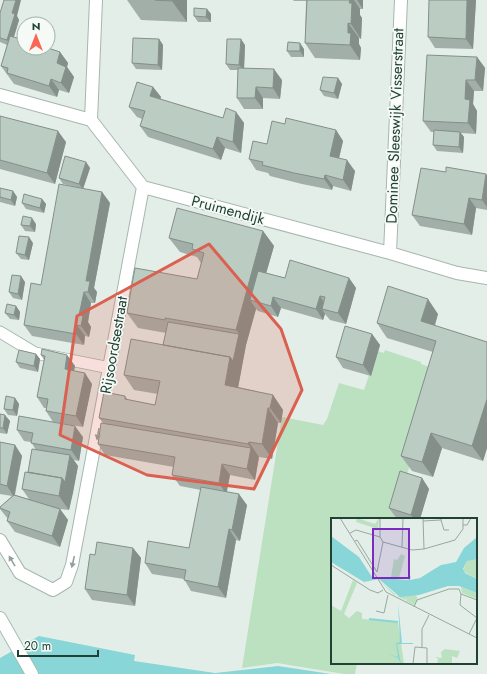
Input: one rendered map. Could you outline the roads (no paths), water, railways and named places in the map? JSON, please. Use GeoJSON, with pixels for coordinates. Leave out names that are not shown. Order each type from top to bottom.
{"type":"FeatureCollection","features":[{"type":"Feature","properties":{"kind":"street"},"geometry":{"type":"LineString","coordinates":[[92,120],[96,0]]}},
{"type":"Feature","properties":{"kind":"street","name":"Dominee Sleeswijk Visserstraat"},"geometry":{"type":"LineString","coordinates":[[390,253],[401,0]]}},
{"type":"Feature","properties":{"kind":"street"},"geometry":{"type":"LineString","coordinates":[[0,95],[92,120],[143,187]]}},
{"type":"Feature","properties":{"kind":"street","name":"Pruimendijk"},"geometry":{"type":"LineString","coordinates":[[143,187],[390,253],[457,273],[487,278]]}},
{"type":"Feature","properties":{"kind":"street","name":"Rijsoordsestraat"},"geometry":{"type":"LineString","coordinates":[[0,540],[20,573],[53,590],[66,582],[72,565],[143,187]]}},
{"type":"Feature","properties":{"kind":"street"},"geometry":{"type":"LineString","coordinates":[[0,618],[32,674]]}},
{"type":"Feature","properties":{"kind":"lane"},"geometry":{"type":"LineString","coordinates":[[0,332],[35,353],[110,368]]}},
{"type":"Feature","properties":{"kind":"water"},"geometry":{"type":"Polygon","coordinates":[[[39,636],[135,655],[134,661],[215,673],[278,666],[331,674],[0,674],[0,658],[39,636]]]}}]}
